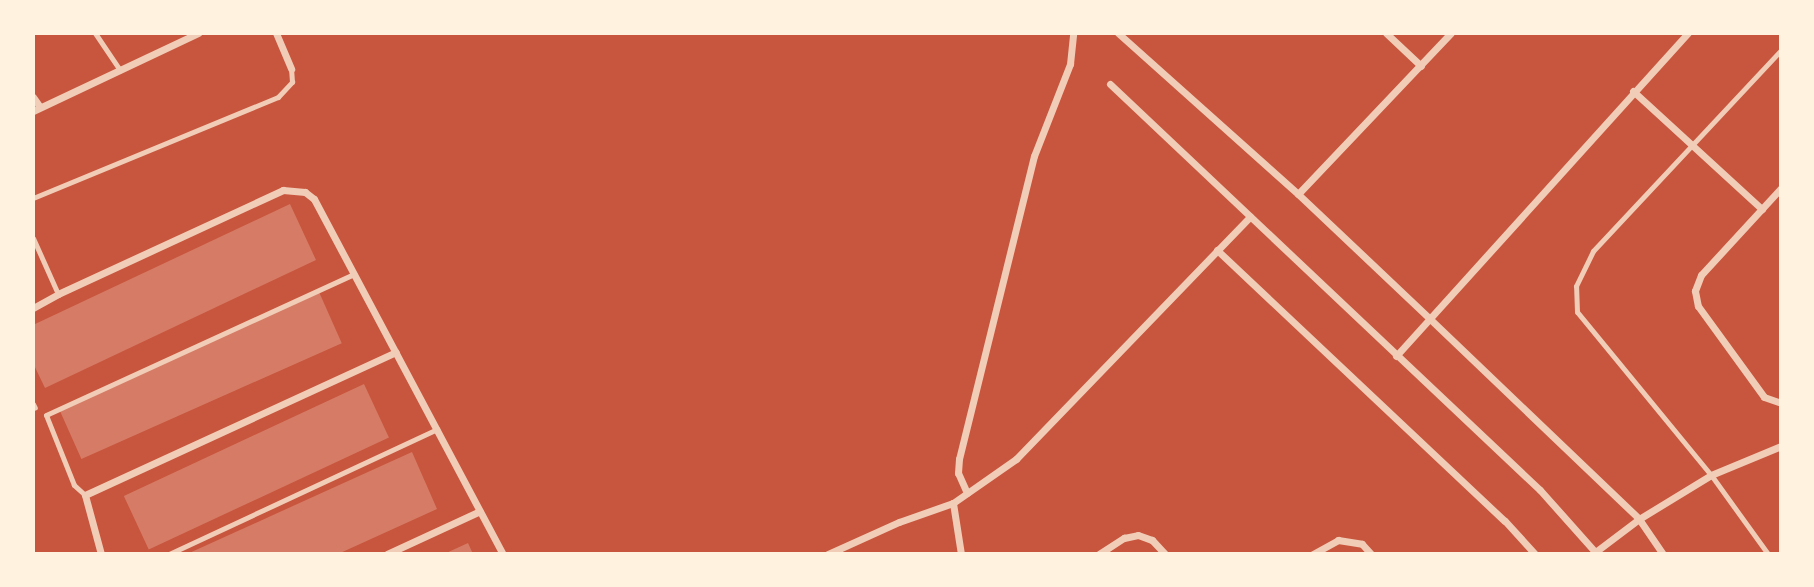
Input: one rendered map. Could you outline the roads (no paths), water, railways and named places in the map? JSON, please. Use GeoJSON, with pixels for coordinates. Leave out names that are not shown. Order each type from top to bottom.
{"type":"FeatureCollection","features":[{"type":"Feature","properties":{"kind":"street"},"geometry":{"type":"LineString","coordinates":[[33,97],[37,109],[198,33]]}},
{"type":"Feature","properties":{"kind":"street"},"geometry":{"type":"LineString","coordinates":[[276,33],[291,69]]}},
{"type":"Feature","properties":{"kind":"street"},"geometry":{"type":"LineString","coordinates":[[967,494],[958,473],[959,459],[1034,156],[1070,64],[1073,33]]}},
{"type":"Feature","properties":{"kind":"street"},"geometry":{"type":"LineString","coordinates":[[1118,33],[1298,194],[1429,318],[1639,519],[1663,554]]}},
{"type":"Feature","properties":{"kind":"street"},"geometry":{"type":"LineString","coordinates":[[1386,33],[1421,66]]}},
{"type":"Feature","properties":{"kind":"street"},"geometry":{"type":"LineString","coordinates":[[1298,194],[1451,33]]}},
{"type":"Feature","properties":{"kind":"street"},"geometry":{"type":"LineString","coordinates":[[1396,356],[1688,33]]}},
{"type":"Feature","properties":{"kind":"street"},"geometry":{"type":"LineString","coordinates":[[1110,84],[1540,490],[1596,553],[1639,519],[1711,475],[1781,446]]}},
{"type":"Feature","properties":{"kind":"street"},"geometry":{"type":"LineString","coordinates":[[1633,91],[1762,209]]}},
{"type":"Feature","properties":{"kind":"street"},"geometry":{"type":"LineString","coordinates":[[1781,188],[1701,275],[1695,291],[1698,306],[1764,397],[1781,403]]}},
{"type":"Feature","properties":{"kind":"street"},"geometry":{"type":"LineString","coordinates":[[33,308],[58,293],[283,190],[304,192],[314,199],[503,554]]}},
{"type":"Feature","properties":{"kind":"street"},"geometry":{"type":"LineString","coordinates":[[828,554],[899,522],[953,503],[1016,459],[1250,217]]}},
{"type":"Feature","properties":{"kind":"street"},"geometry":{"type":"LineString","coordinates":[[1217,250],[1505,521],[1535,554]]}},
{"type":"Feature","properties":{"kind":"street"},"geometry":{"type":"LineString","coordinates":[[101,554],[85,495],[396,352]]}},
{"type":"Feature","properties":{"kind":"street"},"geometry":{"type":"LineString","coordinates":[[953,503],[961,554]]}},
{"type":"Feature","properties":{"kind":"street"},"geometry":{"type":"LineString","coordinates":[[387,554],[480,511]]}},
{"type":"Feature","properties":{"kind":"street"},"geometry":{"type":"LineString","coordinates":[[1099,554],[1124,538],[1139,535],[1153,540],[1165,554]]}},
{"type":"Feature","properties":{"kind":"street"},"geometry":{"type":"LineString","coordinates":[[1313,554],[1338,541],[1350,541],[1362,544],[1371,554]]}},
{"type":"Feature","properties":{"kind":"lane"},"geometry":{"type":"LineString","coordinates":[[96,33],[120,70]]}},
{"type":"Feature","properties":{"kind":"lane"},"geometry":{"type":"LineString","coordinates":[[1768,554],[1711,475],[1577,312],[1576,286],[1593,251],[1690,144],[1781,50]]}},
{"type":"Feature","properties":{"kind":"lane"},"geometry":{"type":"LineString","coordinates":[[33,198],[278,97],[292,82],[291,69]]}},
{"type":"Feature","properties":{"kind":"lane"},"geometry":{"type":"LineString","coordinates":[[33,238],[58,293]]}},
{"type":"Feature","properties":{"kind":"lane"},"geometry":{"type":"LineString","coordinates":[[85,495],[74,485],[46,415],[354,274]]}},
{"type":"Feature","properties":{"kind":"lane"},"geometry":{"type":"LineString","coordinates":[[169,554],[437,429]]}}]}
